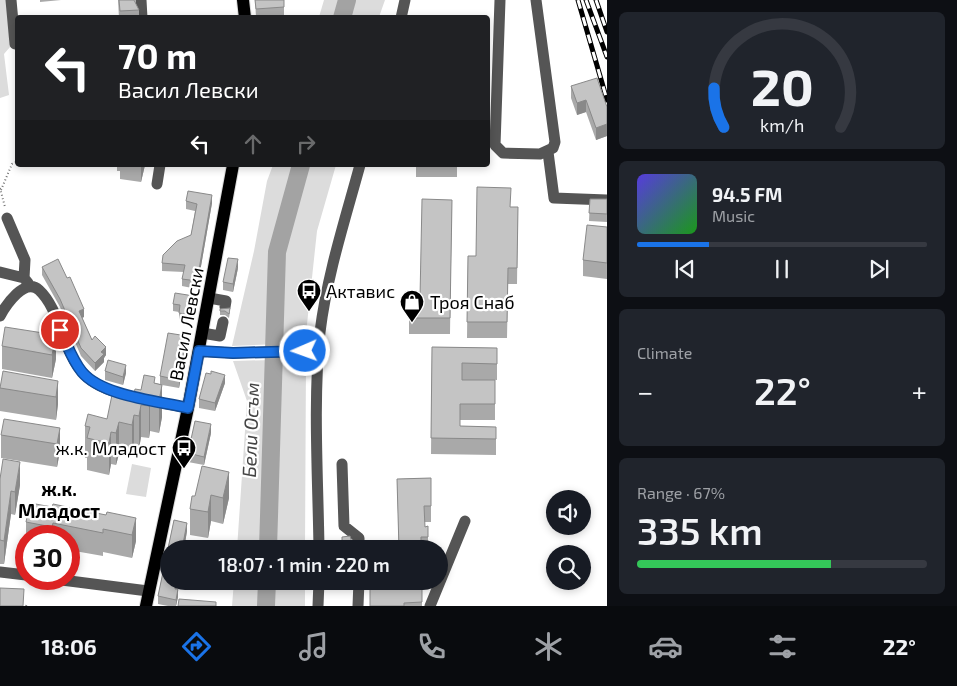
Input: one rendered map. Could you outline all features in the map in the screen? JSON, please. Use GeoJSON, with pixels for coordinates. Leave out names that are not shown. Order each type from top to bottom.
{"type":"FeatureCollection","features":[{"type":"Feature","properties":{"kind":"main road"},"geometry":{"type":"LineString","coordinates":[[243,0],[244,15]]}},
{"type":"Feature","properties":{"kind":"main road","name":"Васил Левски"},"geometry":{"type":"LineString","coordinates":[[146,606],[188,408],[233,167]]}},
{"type":"Feature","properties":{"kind":"street"},"geometry":{"type":"LineString","coordinates":[[11,0],[15,44]]}},
{"type":"Feature","properties":{"kind":"street"},"geometry":{"type":"LineString","coordinates":[[141,0],[142,15]]}},
{"type":"Feature","properties":{"kind":"street"},"geometry":{"type":"LineString","coordinates":[[402,15],[406,0]]}},
{"type":"Feature","properties":{"kind":"street"},"geometry":{"type":"LineString","coordinates":[[500,0],[495,144],[503,153],[548,152],[553,148],[555,142],[536,0]]}},
{"type":"Feature","properties":{"kind":"street"},"geometry":{"type":"LineString","coordinates":[[548,152],[554,198],[607,200]]}},
{"type":"Feature","properties":{"kind":"street"},"geometry":{"type":"LineString","coordinates":[[157,184],[160,167]]}},
{"type":"Feature","properties":{"kind":"street"},"geometry":{"type":"LineString","coordinates":[[319,540],[318,380],[320,331],[334,257],[359,167]]}},
{"type":"Feature","properties":{"kind":"street"},"geometry":{"type":"LineString","coordinates":[[0,316],[7,302],[27,282],[25,260],[7,218]]}},
{"type":"Feature","properties":{"kind":"street"},"geometry":{"type":"LineString","coordinates":[[0,272],[38,288],[46,298],[75,362],[94,383],[116,392],[188,408]]}},
{"type":"Feature","properties":{"kind":"street"},"geometry":{"type":"LineString","coordinates":[[209,298],[226,301],[225,307]]}},
{"type":"Feature","properties":{"kind":"street"},"geometry":{"type":"LineString","coordinates":[[202,333],[220,336],[222,322]]}},
{"type":"Feature","properties":{"kind":"street"},"geometry":{"type":"LineString","coordinates":[[199,351],[233,353],[306,347]]}},
{"type":"Feature","properties":{"kind":"street"},"geometry":{"type":"LineString","coordinates":[[342,464],[344,526],[359,540]]}},
{"type":"Feature","properties":{"kind":"street"},"geometry":{"type":"LineString","coordinates":[[430,606],[465,521]]}},
{"type":"Feature","properties":{"kind":"street"},"geometry":{"type":"LineString","coordinates":[[0,572],[15,574]]}},
{"type":"Feature","properties":{"kind":"street"},"geometry":{"type":"LineString","coordinates":[[80,582],[148,591]]}},
{"type":"Feature","properties":{"kind":"street"},"geometry":{"type":"LineString","coordinates":[[318,606],[319,590]]}},
{"type":"Feature","properties":{"kind":"street"},"geometry":{"type":"LineString","coordinates":[[358,606],[359,590]]}},
{"type":"Feature","properties":{"kind":"path"},"geometry":{"type":"LineString","coordinates":[[7,218],[0,189],[12,164],[15,162]]}},
{"type":"Feature","properties":{"kind":"path"},"geometry":{"type":"LineString","coordinates":[[306,347],[308,327]]}},
{"type":"Feature","properties":{"kind":"shaded area"},"geometry":{"type":"Polygon","coordinates":[[[0,0],[7,0],[10,47],[4,54],[9,95],[0,98],[0,0]]]}},
{"type":"Feature","properties":{"kind":"shaded area"},"geometry":{"type":"Polygon","coordinates":[[[324,0],[385,0],[380,15],[320,15],[324,0]]]}},
{"type":"Feature","properties":{"kind":"shaded area"},"geometry":{"type":"Polygon","coordinates":[[[272,167],[335,167],[317,231],[305,343],[232,346],[254,251],[267,181],[272,167]]]}},
{"type":"Feature","properties":{"kind":"shaded area"},"geometry":{"type":"Polygon","coordinates":[[[306,359],[305,540],[238,540],[247,401],[233,361],[306,359]]]}},
{"type":"Feature","properties":{"kind":"shaded area"},"geometry":{"type":"Polygon","coordinates":[[[132,464],[151,468],[146,497],[126,494],[132,464]]]}},
{"type":"Feature","properties":{"kind":"shaded area"},"geometry":{"type":"Polygon","coordinates":[[[233,590],[305,590],[305,606],[232,606],[233,590]]]}},
{"type":"Feature","properties":{"kind":"building"},"geometry":{"type":"Polygon","coordinates":[[[119,0],[134,0],[139,10],[120,11],[119,0]]]}},
{"type":"Feature","properties":{"kind":"building"},"geometry":{"type":"Polygon","coordinates":[[[255,0],[284,0],[284,7],[256,9],[255,0]]]}},
{"type":"Feature","properties":{"kind":"building"},"geometry":{"type":"Polygon","coordinates":[[[597,78],[607,107],[607,124],[596,128],[586,100],[577,103],[571,86],[597,78]]]}},
{"type":"Feature","properties":{"kind":"building"},"geometry":{"type":"Polygon","coordinates":[[[477,187],[511,188],[510,207],[518,207],[517,268],[508,268],[507,322],[467,322],[468,256],[476,256],[477,187]]]}},
{"type":"Feature","properties":{"kind":"building"},"geometry":{"type":"Polygon","coordinates":[[[188,191],[212,195],[197,281],[182,279],[185,265],[162,263],[163,255],[177,241],[191,235],[197,204],[186,201],[188,191]]]}},
{"type":"Feature","properties":{"kind":"building"},"geometry":{"type":"Polygon","coordinates":[[[422,199],[452,200],[450,318],[409,318],[409,298],[420,298],[422,199]]]}},
{"type":"Feature","properties":{"kind":"building"},"geometry":{"type":"Polygon","coordinates":[[[590,199],[607,199],[607,214],[589,213],[590,199]]]}},
{"type":"Feature","properties":{"kind":"building"},"geometry":{"type":"Polygon","coordinates":[[[587,225],[607,227],[607,263],[583,260],[587,225]]]}},
{"type":"Feature","properties":{"kind":"building"},"geometry":{"type":"Polygon","coordinates":[[[228,258],[238,259],[233,284],[223,282],[228,258]]]}},
{"type":"Feature","properties":{"kind":"building"},"geometry":{"type":"Polygon","coordinates":[[[58,259],[67,278],[70,277],[84,309],[79,311],[92,340],[95,336],[106,347],[101,352],[104,354],[95,363],[81,348],[60,299],[42,267],[58,259]]]}},
{"type":"Feature","properties":{"kind":"building"},"geometry":{"type":"Polygon","coordinates":[[[175,293],[194,296],[190,315],[179,313],[180,305],[173,304],[175,293]]]}},
{"type":"Feature","properties":{"kind":"building"},"geometry":{"type":"Polygon","coordinates":[[[230,308],[229,314],[225,311],[220,311],[220,309],[230,308]]]}},
{"type":"Feature","properties":{"kind":"building"},"geometry":{"type":"Polygon","coordinates":[[[5,327],[56,335],[52,355],[2,346],[5,327]]]}},
{"type":"Feature","properties":{"kind":"building"},"geometry":{"type":"Polygon","coordinates":[[[168,333],[187,336],[179,380],[160,376],[168,333]]]}},
{"type":"Feature","properties":{"kind":"building"},"geometry":{"type":"Polygon","coordinates":[[[432,347],[497,348],[497,364],[462,363],[462,380],[495,380],[495,404],[460,404],[460,426],[496,427],[496,439],[431,438],[432,347]]]}},
{"type":"Feature","properties":{"kind":"building"},"geometry":{"type":"Polygon","coordinates":[[[108,360],[126,365],[123,377],[105,371],[108,360]]]}},
{"type":"Feature","properties":{"kind":"building"},"geometry":{"type":"Polygon","coordinates":[[[3,371],[58,381],[56,397],[0,388],[3,371]]]}},
{"type":"Feature","properties":{"kind":"building"},"geometry":{"type":"Polygon","coordinates":[[[211,371],[225,375],[215,403],[199,399],[206,373],[211,374],[211,371]]]}},
{"type":"Feature","properties":{"kind":"building"},"geometry":{"type":"Polygon","coordinates":[[[144,375],[155,377],[154,383],[162,385],[159,401],[150,399],[149,406],[141,405],[139,416],[134,415],[132,425],[119,422],[116,433],[111,432],[109,443],[87,438],[90,427],[85,426],[88,414],[107,419],[112,395],[133,399],[135,389],[141,390],[144,375]]]}},
{"type":"Feature","properties":{"kind":"building"},"geometry":{"type":"Polygon","coordinates":[[[4,419],[60,428],[57,444],[1,435],[4,419]]]}},
{"type":"Feature","properties":{"kind":"building"},"geometry":{"type":"Polygon","coordinates":[[[195,421],[211,424],[204,457],[188,453],[195,421]]]}},
{"type":"Feature","properties":{"kind":"building"},"geometry":{"type":"Polygon","coordinates":[[[3,459],[20,462],[15,492],[11,491],[4,541],[0,540],[0,479],[3,459]]]}},
{"type":"Feature","properties":{"kind":"building"},"geometry":{"type":"Polygon","coordinates":[[[202,466],[229,472],[223,498],[211,495],[208,512],[190,509],[192,496],[195,496],[202,466]]]}},
{"type":"Feature","properties":{"kind":"building"},"geometry":{"type":"Polygon","coordinates":[[[431,478],[431,506],[424,506],[425,527],[428,526],[428,537],[421,537],[421,540],[399,540],[397,479],[431,478]]]}},
{"type":"Feature","properties":{"kind":"building"},"geometry":{"type":"Polygon","coordinates":[[[30,503],[52,507],[53,504],[106,515],[107,512],[136,518],[132,535],[103,529],[103,533],[80,528],[80,525],[53,523],[52,525],[42,525],[26,522],[30,503]]]}},
{"type":"Feature","properties":{"kind":"building"},"geometry":{"type":"Polygon","coordinates":[[[174,520],[187,523],[184,540],[170,540],[174,520]]]}},
{"type":"Feature","properties":{"kind":"building"},"geometry":{"type":"Polygon","coordinates":[[[350,536],[351,540],[342,540],[342,537],[350,536]]]}},
{"type":"Feature","properties":{"kind":"building"},"geometry":{"type":"Polygon","coordinates":[[[160,586],[160,590],[178,590],[176,600],[158,596],[160,586]]]}},
{"type":"Feature","properties":{"kind":"building"},"geometry":{"type":"Polygon","coordinates":[[[0,588],[24,590],[23,606],[0,606],[0,588]]]}},
{"type":"Feature","properties":{"kind":"building"},"geometry":{"type":"Polygon","coordinates":[[[370,590],[422,590],[422,602],[404,603],[404,606],[370,606],[370,590]]]}},
{"type":"Feature","properties":{"kind":"building"},"geometry":{"type":"Polygon","coordinates":[[[179,599],[216,602],[216,606],[178,606],[179,599]]]}},
{"type":"Feature","properties":{"kind":"waterway","name":"Бели Осъм"},"geometry":{"type":"LineString","coordinates":[[343,15],[347,0]]}},
{"type":"Feature","properties":{"kind":"waterway","name":"Бели Осъм"},"geometry":{"type":"LineString","coordinates":[[268,540],[277,252],[300,167]]}},
{"type":"Feature","properties":{"kind":"waterway","name":"Бели Осъм"},"geometry":{"type":"LineString","coordinates":[[266,606],[267,590]]}},
{"type":"Feature","properties":{"kind":"railway"},"geometry":{"type":"LineString","coordinates":[[578,0],[607,100]]}},
{"type":"Feature","properties":{"kind":"railway"},"geometry":{"type":"LineString","coordinates":[[586,0],[607,57]]}},
{"type":"Feature","properties":{"kind":"railway"},"geometry":{"type":"LineString","coordinates":[[596,0],[607,32]]}},
{"type":"Feature","properties":{"kind":"place","name":"Актавис"},"geometry":{"type":"Point","coordinates":[309,312]}},
{"type":"Feature","properties":{"kind":"place","name":"Троя Снаб"},"geometry":{"type":"Point","coordinates":[412,323]}},
{"type":"Feature","properties":{"kind":"place","name":"ж.к. Младост"},"geometry":{"type":"Point","coordinates":[184,469]}},
{"type":"Feature","properties":{"kind":"district","name":"ж.к. Младост"},"geometry":{"type":"Point","coordinates":[59,499]}},
{"type":"Feature","properties":{"kind":"route"},"geometry":{"type":"LineString","coordinates":[[60,330],[75,362],[94,383],[116,392],[188,408],[199,351],[233,353],[305,351]]}}]}
